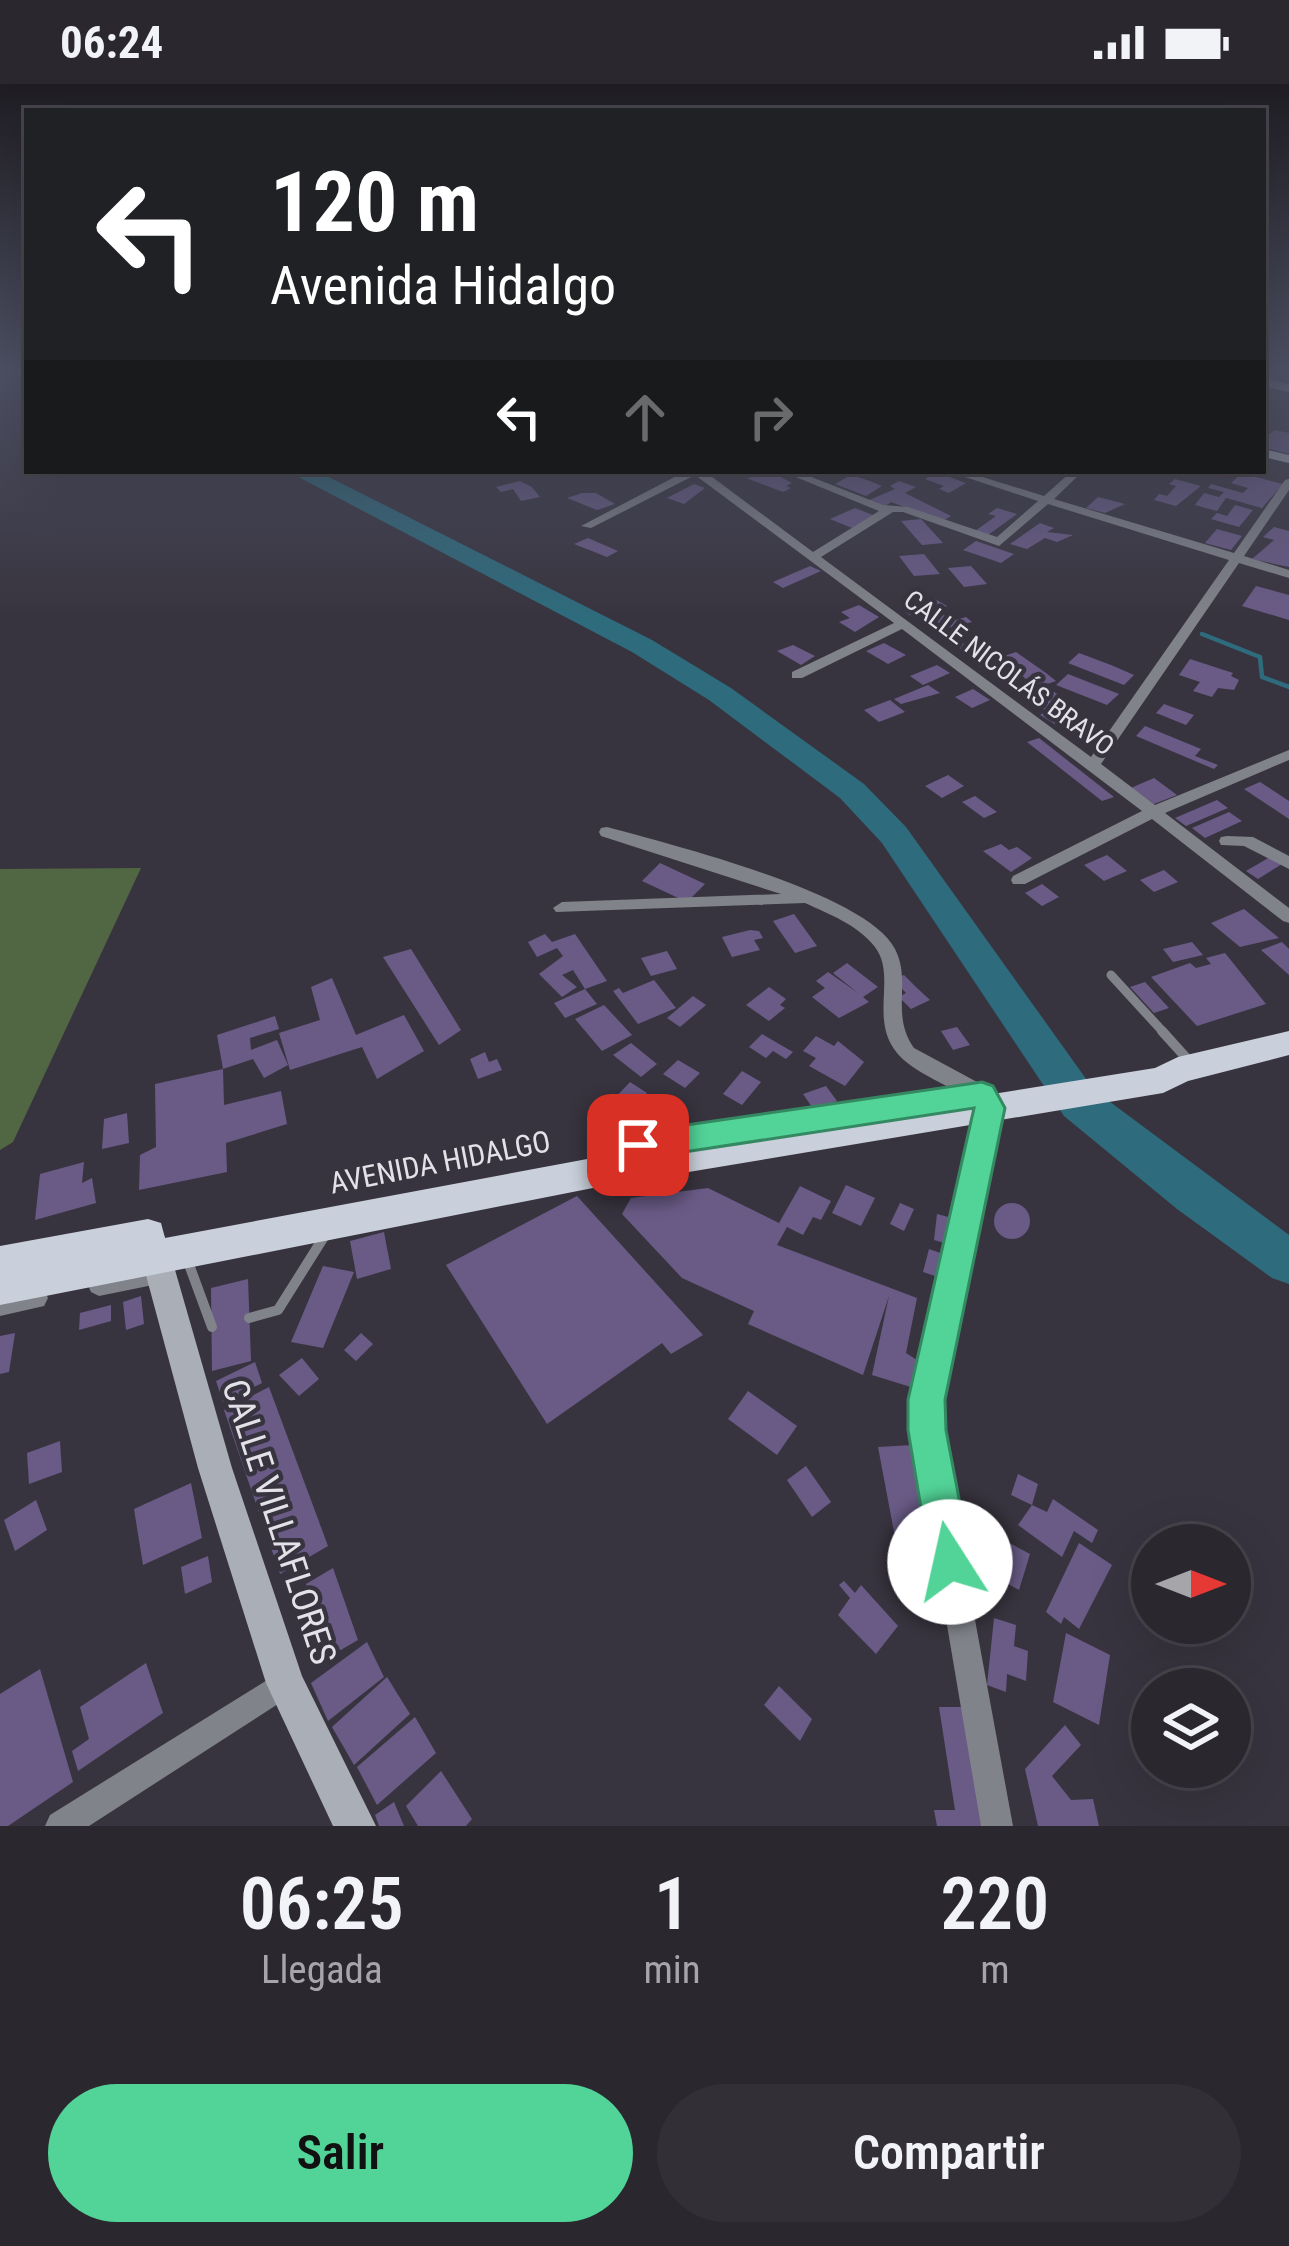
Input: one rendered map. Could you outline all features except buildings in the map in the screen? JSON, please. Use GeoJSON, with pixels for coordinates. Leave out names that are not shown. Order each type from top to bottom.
{"type":"FeatureCollection","features":[{"type":"Feature","properties":{"kind":"main road","name":"AVENIDA HIDALGO"},"geometry":{"type":"LineString","coordinates":[[0,1287],[332,1213],[576,1176],[1172,1071],[1289,1043]]}},
{"type":"Feature","properties":{"kind":"main road","name":"AVENIDA HIDALGO"},"geometry":{"type":"LineString","coordinates":[[0,1263],[168,1248]]}},
{"type":"Feature","properties":{"kind":"street"},"geometry":{"type":"LineString","coordinates":[[587,526],[690,474]]}},
{"type":"Feature","properties":{"kind":"street","name":"CALLE NICOLÁS BRAVO"},"geometry":{"type":"LineString","coordinates":[[700,474],[1094,765],[1289,916]]}},
{"type":"Feature","properties":{"kind":"street"},"geometry":{"type":"LineString","coordinates":[[794,474],[999,542],[1074,474]]}},
{"type":"Feature","properties":{"kind":"street"},"geometry":{"type":"LineString","coordinates":[[961,474],[1289,574]]}},
{"type":"Feature","properties":{"kind":"street"},"geometry":{"type":"LineString","coordinates":[[1094,765],[1289,482]]}},
{"type":"Feature","properties":{"kind":"street"},"geometry":{"type":"LineString","coordinates":[[1273,506],[1289,510]]}},
{"type":"Feature","properties":{"kind":"street"},"geometry":{"type":"LineString","coordinates":[[813,557],[890,509]]}},
{"type":"Feature","properties":{"kind":"street"},"geometry":{"type":"LineString","coordinates":[[797,675],[903,624]]}},
{"type":"Feature","properties":{"kind":"street"},"geometry":{"type":"LineString","coordinates":[[1019,880],[1153,812],[1289,755]]}},
{"type":"Feature","properties":{"kind":"street"},"geometry":{"type":"LineString","coordinates":[[607,832],[759,878],[878,935],[889,952],[889,1015],[898,1043],[907,1053],[1002,1099],[926,1400],[927,1430],[997,1826]]}},
{"type":"Feature","properties":{"kind":"street"},"geometry":{"type":"LineString","coordinates":[[1227,841],[1247,841],[1289,863]]}},
{"type":"Feature","properties":{"kind":"street"},"geometry":{"type":"LineString","coordinates":[[562,908],[810,899]]}},
{"type":"Feature","properties":{"kind":"street"},"geometry":{"type":"LineString","coordinates":[[0,1305],[168,1248]]}},
{"type":"Feature","properties":{"kind":"street","name":"CALLE VILLAFLORES"},"geometry":{"type":"LineString","coordinates":[[168,1248],[285,1683],[355,1826]]}},
{"type":"Feature","properties":{"kind":"street"},"geometry":{"type":"LineString","coordinates":[[61,1826],[285,1683]]}},
{"type":"Feature","properties":{"kind":"lane"},"geometry":{"type":"LineString","coordinates":[[1111,975],[1172,1071]]}},
{"type":"Feature","properties":{"kind":"lane"},"geometry":{"type":"LineString","coordinates":[[249,1318],[278,1310],[332,1213]]}},
{"type":"Feature","properties":{"kind":"lane"},"geometry":{"type":"LineString","coordinates":[[168,1248],[188,1270],[212,1327]]}},
{"type":"Feature","properties":{"kind":"green space"},"geometry":{"type":"Polygon","coordinates":[[[141,868],[13,1142],[0,1150],[0,869],[141,868]]]}},
{"type":"Feature","properties":{"kind":"waterway"},"geometry":{"type":"LineString","coordinates":[[305,474],[642,646],[720,694],[852,791],[894,835],[1079,1103],[1194,1195],[1289,1262]]}},
{"type":"Feature","properties":{"kind":"waterway"},"geometry":{"type":"LineString","coordinates":[[1202,634],[1260,657],[1262,677],[1289,687]]}},
{"type":"Feature","properties":{"kind":"route"},"geometry":{"type":"LineString","coordinates":[[638,1145],[982,1095],[990,1108],[926,1400],[950,1562]]}}]}
